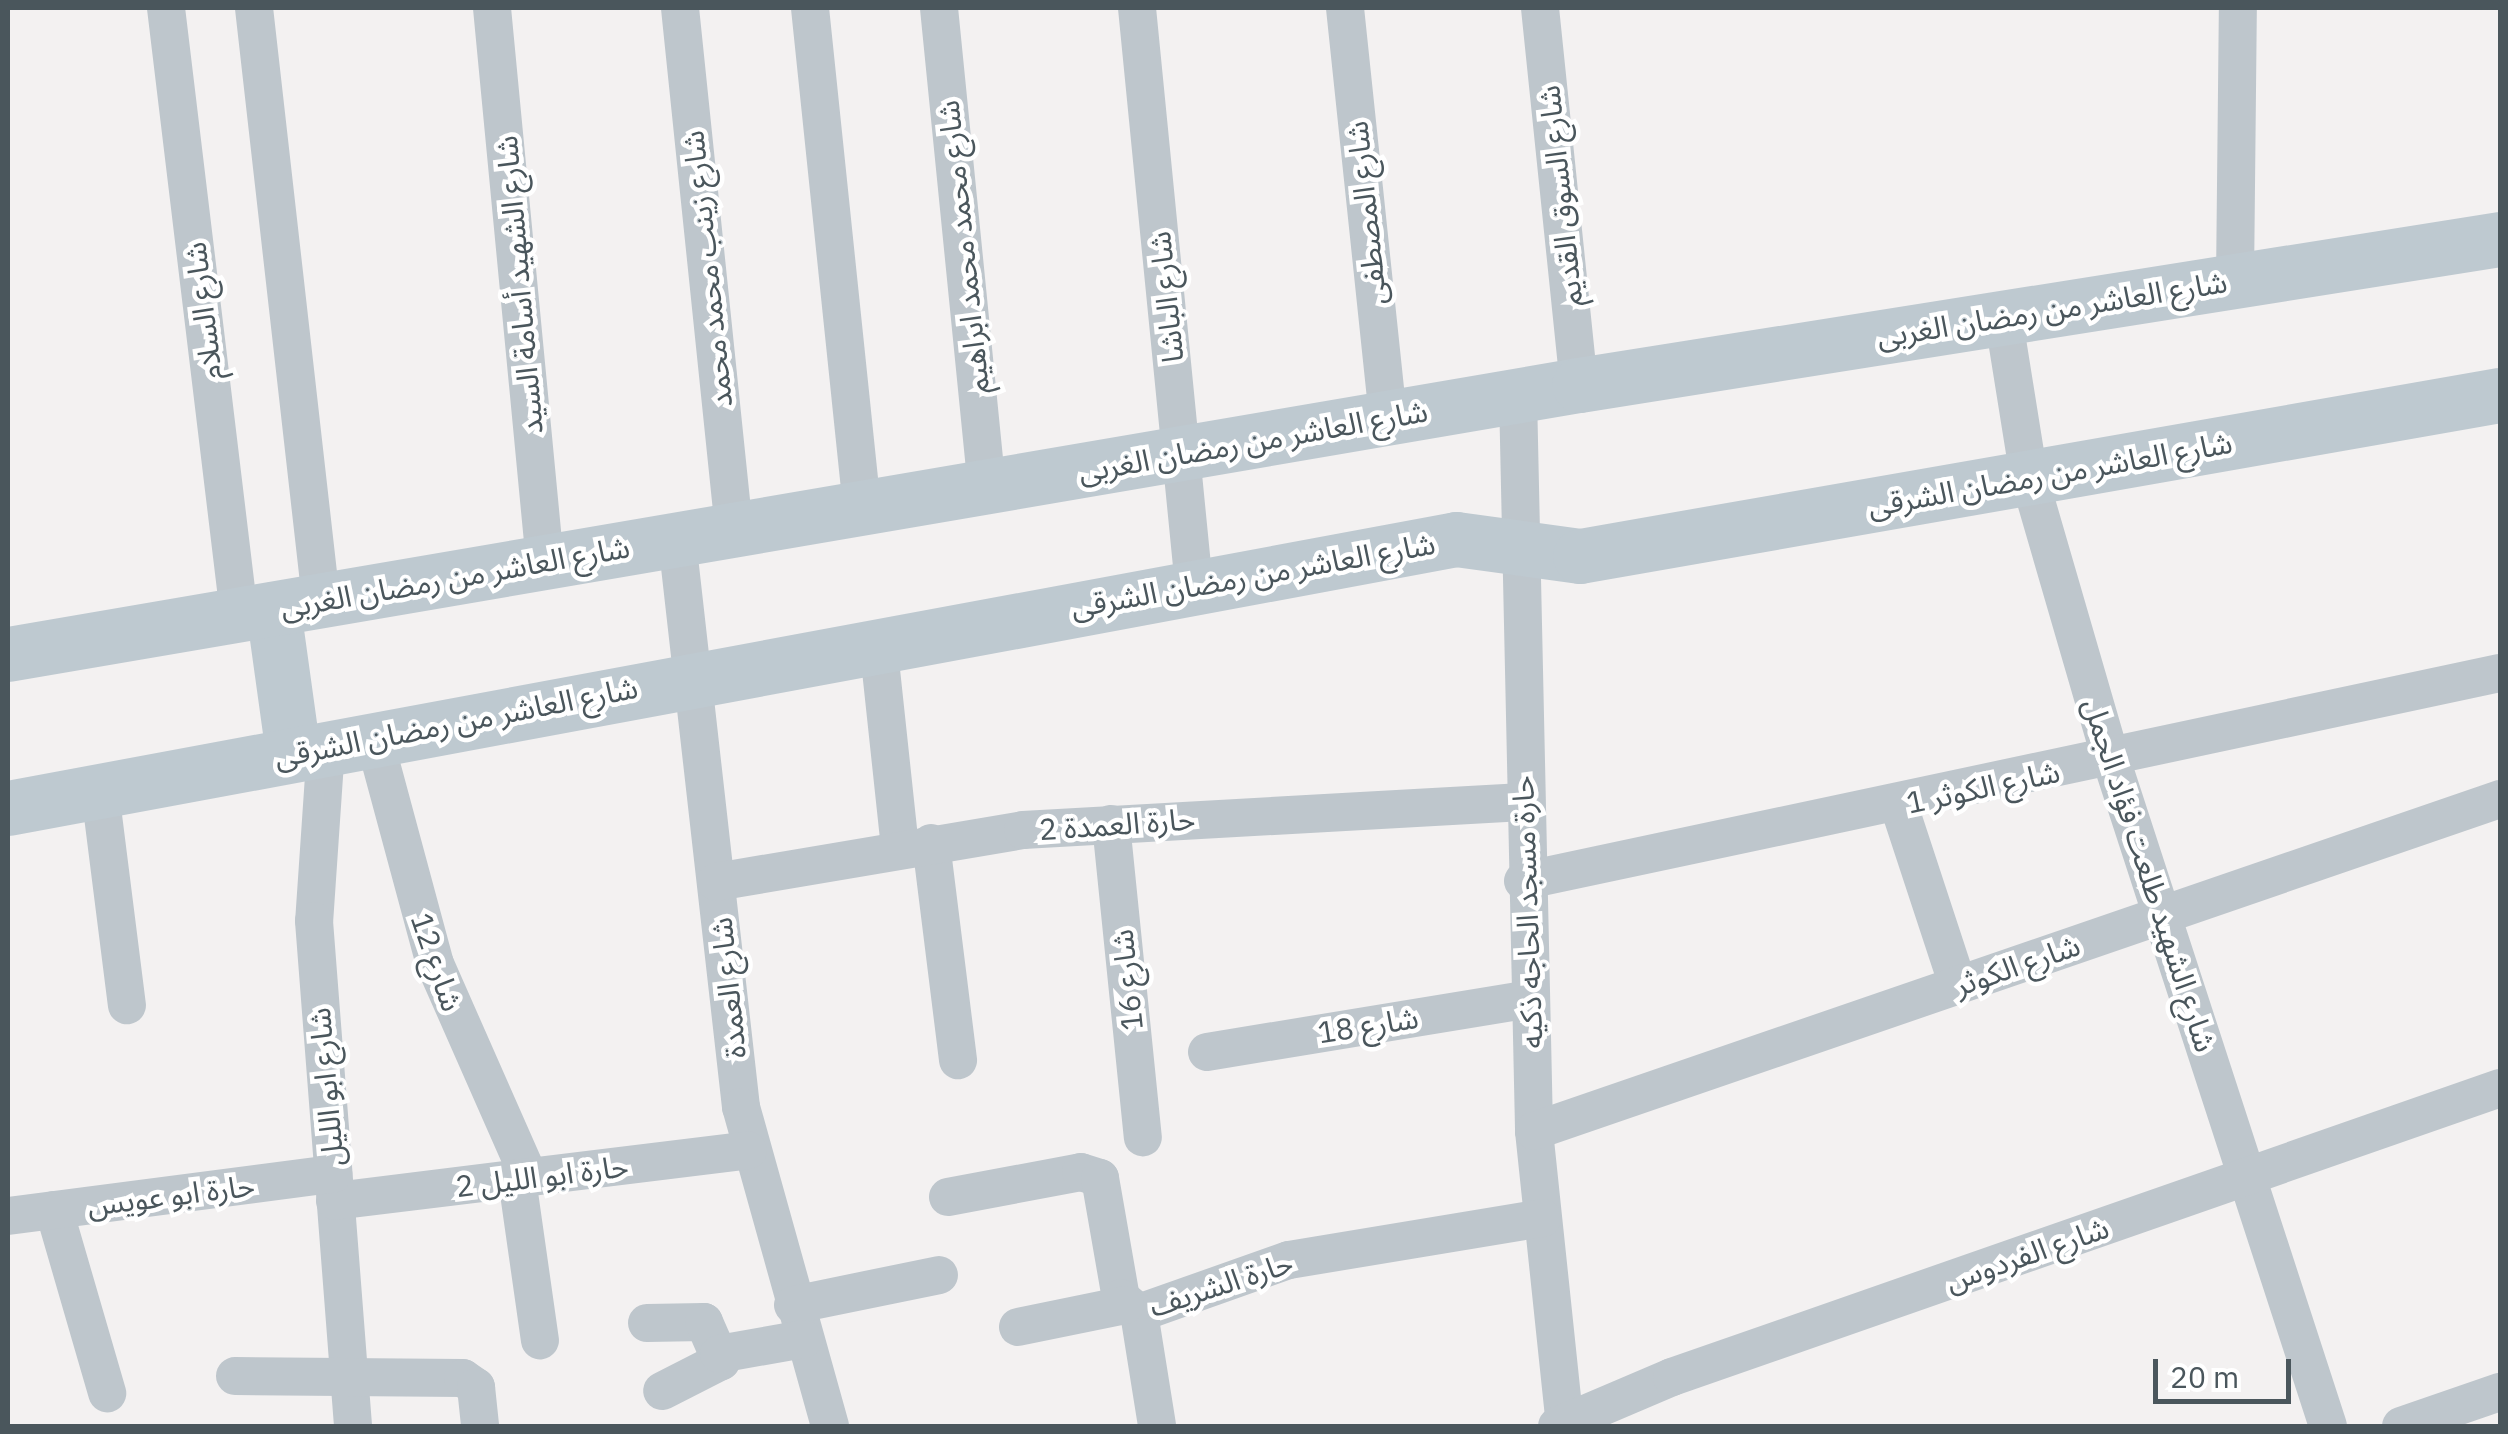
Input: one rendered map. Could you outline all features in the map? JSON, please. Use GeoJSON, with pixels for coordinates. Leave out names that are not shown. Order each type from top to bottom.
{"type":"FeatureCollection","features":[{"type":"Feature","properties":{"kind":"street","name":"شارع السلام"},"geometry":{"type":"LineString","coordinates":[[166,8],[278,608]]}},
{"type":"Feature","properties":{"kind":"street"},"geometry":{"type":"LineString","coordinates":[[254,8],[278,608],[331,746]]}},
{"type":"Feature","properties":{"kind":"street","name":"شارع الشهيد أسامة السيد"},"geometry":{"type":"LineString","coordinates":[[492,8],[545,562]]}},
{"type":"Feature","properties":{"kind":"street","name":"شارع زينب محمد محمد"},"geometry":{"type":"LineString","coordinates":[[680,8],[734,530]]}},
{"type":"Feature","properties":{"kind":"street"},"geometry":{"type":"LineString","coordinates":[[810,8],[862,508]]}},
{"type":"Feature","properties":{"kind":"street","name":"شارع محمد محمد ابراهيم"},"geometry":{"type":"LineString","coordinates":[[939,8],[986,486]]}},
{"type":"Feature","properties":{"kind":"street","name":"شارع الباشا"},"geometry":{"type":"LineString","coordinates":[[1137,8],[1194,586]]}},
{"type":"Feature","properties":{"kind":"street","name":"شارع المصطفى"},"geometry":{"type":"LineString","coordinates":[[1345,8],[1388,418]]}},
{"type":"Feature","properties":{"kind":"street","name":"شارع السوق القديم"},"geometry":{"type":"LineString","coordinates":[[1540,8],[1579,385]]}},
{"type":"Feature","properties":{"kind":"street"},"geometry":{"type":"LineString","coordinates":[[2235,281],[2238,8]]}},
{"type":"Feature","properties":{"kind":"street","name":"شارع العاشر من رمضان الغربى"},"geometry":{"type":"LineString","coordinates":[[8,654],[1518,395],[2500,239]]}},
{"type":"Feature","properties":{"kind":"street","name":"شارع الشهيد طلعت فؤاد الجمل"},"geometry":{"type":"LineString","coordinates":[[2003,315],[2029,477],[2111,759],[2328,1426]]}},
{"type":"Feature","properties":{"kind":"street","name":"حارة مسجد الحاجه ذكيه"},"geometry":{"type":"LineString","coordinates":[[1518,395],[1523,881],[1528,999],[1534,1131],[1562,1426]]}},
{"type":"Feature","properties":{"kind":"street","name":"شارع العاشر من رمضان الشرقى"},"geometry":{"type":"LineString","coordinates":[[8,808],[692,675],[1456,539],[1580,556],[2500,395]]}},
{"type":"Feature","properties":{"kind":"street","name":"شارع العمدة"},"geometry":{"type":"LineString","coordinates":[[677,540],[748,1150],[830,1426]]}},
{"type":"Feature","properties":{"kind":"street"},"geometry":{"type":"LineString","coordinates":[[878,642],[958,1060]]}},
{"type":"Feature","properties":{"kind":"street","name":"شارع الكوثر 1"},"geometry":{"type":"LineString","coordinates":[[1523,881],[1899,806],[2500,673]]}},
{"type":"Feature","properties":{"kind":"street","name":"شارع 12"},"geometry":{"type":"LineString","coordinates":[[331,746],[436,964],[523,1178],[540,1340]]}},
{"type":"Feature","properties":{"kind":"street","name":"شارع ابو الليل"},"geometry":{"type":"LineString","coordinates":[[331,746],[314,920],[353,1426]]}},
{"type":"Feature","properties":{"kind":"street"},"geometry":{"type":"LineString","coordinates":[[100,792],[127,1005]]}},
{"type":"Feature","properties":{"kind":"street","name":"شارع الكوثر"},"geometry":{"type":"LineString","coordinates":[[1534,1131],[2500,799]]}},
{"type":"Feature","properties":{"kind":"street","name":"حارة العمدة 2"},"geometry":{"type":"LineString","coordinates":[[716,882],[915,845],[1110,824],[1522,802]]}},
{"type":"Feature","properties":{"kind":"street"},"geometry":{"type":"LineString","coordinates":[[1899,806],[1958,985]]}},
{"type":"Feature","properties":{"kind":"street","name":"شارع 16"},"geometry":{"type":"LineString","coordinates":[[1110,824],[1144,1137]]}},
{"type":"Feature","properties":{"kind":"street","name":"شارع 18"},"geometry":{"type":"LineString","coordinates":[[1207,1052],[1528,999]]}},
{"type":"Feature","properties":{"kind":"street","name":"شارع الفردوس"},"geometry":{"type":"LineString","coordinates":[[1562,1426],[1672,1377],[2500,1088]]}},
{"type":"Feature","properties":{"kind":"street","name":"حارة ابو الليل 2"},"geometry":{"type":"LineString","coordinates":[[334,1187],[523,1178],[748,1150]]}},
{"type":"Feature","properties":{"kind":"street","name":"حارة الشريف"},"geometry":{"type":"LineString","coordinates":[[948,1197],[1081,1172],[1100,1178],[1132,1309],[1289,1260],[1543,1218]]}},
{"type":"Feature","properties":{"kind":"street","name":"حارة ابو عويس"},"geometry":{"type":"LineString","coordinates":[[8,1216],[334,1187]]}},
{"type":"Feature","properties":{"kind":"street"},"geometry":{"type":"LineString","coordinates":[[54,1210],[107,1392]]}},
{"type":"Feature","properties":{"kind":"street"},"geometry":{"type":"LineString","coordinates":[[719,1354],[798,1322],[938,1275]]}},
{"type":"Feature","properties":{"kind":"street"},"geometry":{"type":"LineString","coordinates":[[1018,1327],[1132,1309],[1157,1426]]}},
{"type":"Feature","properties":{"kind":"street"},"geometry":{"type":"LineString","coordinates":[[647,1323],[704,1322],[719,1354],[718,1369],[662,1391]]}},
{"type":"Feature","properties":{"kind":"street"},"geometry":{"type":"LineString","coordinates":[[236,1376],[349,1383],[469,1380],[480,1426]]}},
{"type":"Feature","properties":{"kind":"street"},"geometry":{"type":"LineString","coordinates":[[2401,1426],[2500,1392]]}}]}
